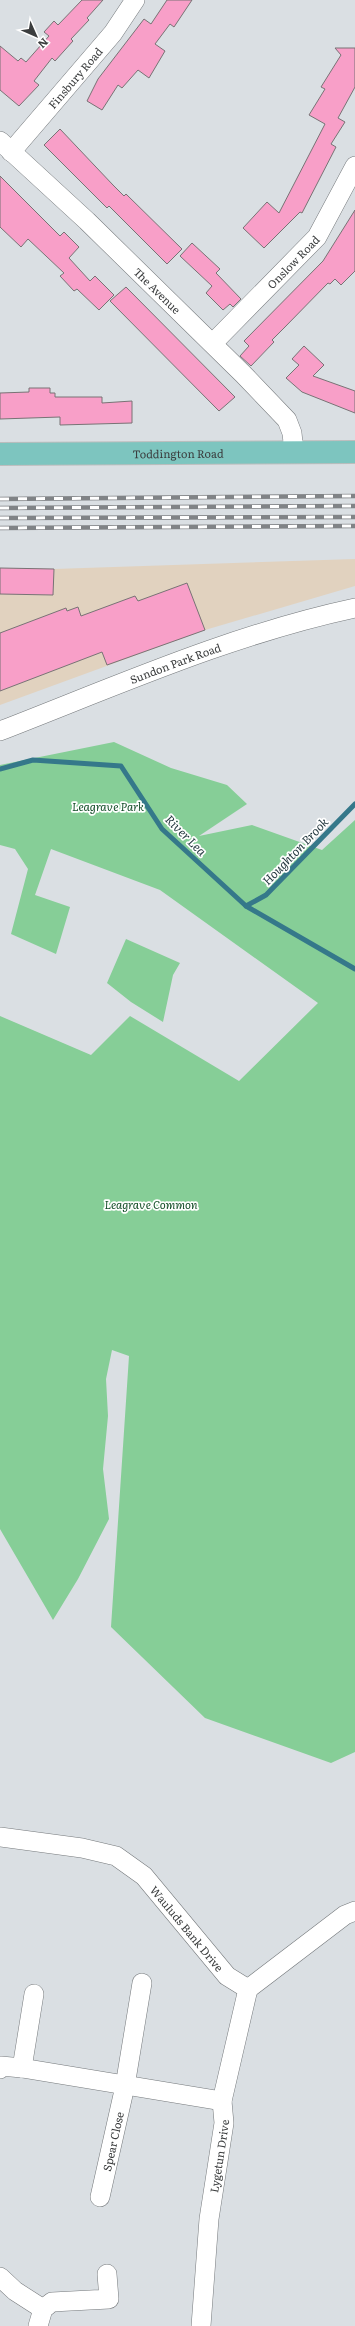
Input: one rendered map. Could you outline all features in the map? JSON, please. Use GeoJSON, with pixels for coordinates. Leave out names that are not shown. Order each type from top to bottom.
{"type":"FeatureCollection","features":[{"type":"Feature","properties":{"kind":"main road","name":"Toddington Road"},"geometry":{"type":"LineString","coordinates":[[0,454],[355,452]]}},
{"type":"Feature","properties":{"kind":"street","name":"Finsbury Road"},"geometry":{"type":"LineString","coordinates":[[6,146],[113,32],[135,0]]}},
{"type":"Feature","properties":{"kind":"street","name":"The Avenue"},"geometry":{"type":"LineString","coordinates":[[6,146],[213,343],[287,420],[292,433],[294,452]]}},
{"type":"Feature","properties":{"kind":"street","name":"Onslow Road"},"geometry":{"type":"LineString","coordinates":[[213,343],[316,237],[355,166]]}},
{"type":"Feature","properties":{"kind":"street","name":"Sundon Park Road"},"geometry":{"type":"LineString","coordinates":[[0,731],[232,644],[309,619],[355,608]]}},
{"type":"Feature","properties":{"kind":"street","name":"Wauluds Bank Drive"},"geometry":{"type":"LineString","coordinates":[[0,1837],[82,1848],[116,1856],[144,1876],[227,1976],[248,1989]]}},
{"type":"Feature","properties":{"kind":"street"},"geometry":{"type":"LineString","coordinates":[[248,1989],[345,1915],[355,1911]]}},
{"type":"Feature","properties":{"kind":"street","name":"Spear Close"},"geometry":{"type":"LineString","coordinates":[[100,2197],[126,2086],[142,1983]]}},
{"type":"Feature","properties":{"kind":"street","name":"Lygetun Drive"},"geometry":{"type":"LineString","coordinates":[[201,2326],[209,2219],[224,2123],[222,2101],[230,2076],[248,1989]]}},
{"type":"Feature","properties":{"kind":"street"},"geometry":{"type":"LineString","coordinates":[[22,2068],[34,1994]]}},
{"type":"Feature","properties":{"kind":"street"},"geometry":{"type":"LineString","coordinates":[[0,2069],[1,2066],[22,2068],[222,2101]]}},
{"type":"Feature","properties":{"kind":"street"},"geometry":{"type":"LineString","coordinates":[[0,2277],[41,2318],[52,2302],[109,2299],[107,2274]]}},
{"type":"Feature","properties":{"kind":"shaded area"},"geometry":{"type":"Polygon","coordinates":[[[355,559],[355,586],[205,630],[0,705],[0,568],[54,569],[355,559]]]}},
{"type":"Feature","properties":{"kind":"green space","name":"Leagrave Common"},"geometry":{"type":"Polygon","coordinates":[[[114,742],[171,768],[227,785],[247,804],[199,836],[252,825],[322,850],[355,820],[355,1752],[331,1763],[205,1718],[111,1627],[129,1356],[112,1350],[106,1379],[108,1416],[103,1469],[109,1519],[78,1579],[53,1620],[0,1529],[0,1016],[91,1055],[130,1016],[239,1081],[318,1003],[160,890],[51,849],[35,895],[70,907],[56,954],[11,934],[28,869],[15,849],[0,845],[0,765],[114,742]]]}},
{"type":"Feature","properties":{"kind":"green space"},"geometry":{"type":"Polygon","coordinates":[[[126,939],[180,963],[173,975],[163,1022],[131,1002],[107,983],[126,939]]]}},
{"type":"Feature","properties":{"kind":"building"},"geometry":{"type":"Polygon","coordinates":[[[82,0],[103,0],[87,18],[89,20],[71,39],[73,41],[55,61],[52,58],[34,81],[39,85],[19,106],[0,90],[0,46],[18,61],[21,58],[26,62],[49,36],[44,32],[54,21],[58,25],[82,0]]]}},
{"type":"Feature","properties":{"kind":"building"},"geometry":{"type":"Polygon","coordinates":[[[167,0],[192,0],[174,27],[170,24],[155,44],[165,51],[149,78],[138,70],[122,88],[118,85],[102,110],[87,101],[98,79],[144,19],[151,24],[167,0]]]}},
{"type":"Feature","properties":{"kind":"building"},"geometry":{"type":"Polygon","coordinates":[[[335,48],[355,48],[355,87],[338,118],[345,122],[331,144],[336,147],[302,213],[300,212],[264,248],[243,228],[267,202],[279,213],[325,124],[309,115],[325,89],[321,87],[341,55],[335,48]]]}},
{"type":"Feature","properties":{"kind":"building"},"geometry":{"type":"Polygon","coordinates":[[[60,129],[124,196],[126,194],[182,249],[167,264],[109,206],[107,208],[44,145],[60,129]]]}},
{"type":"Feature","properties":{"kind":"building"},"geometry":{"type":"Polygon","coordinates":[[[0,176],[60,236],[64,232],[79,247],[69,258],[90,281],[95,276],[114,295],[99,310],[77,289],[74,291],[60,276],[64,273],[28,239],[21,247],[0,227],[0,176]]]}},
{"type":"Feature","properties":{"kind":"building"},"geometry":{"type":"Polygon","coordinates":[[[355,210],[355,271],[341,285],[335,279],[330,284],[328,283],[272,340],[274,342],[251,366],[240,356],[249,346],[244,341],[323,261],[355,210]]]}},
{"type":"Feature","properties":{"kind":"building"},"geometry":{"type":"Polygon","coordinates":[[[192,243],[220,269],[216,273],[241,299],[233,307],[230,304],[223,310],[206,293],[212,286],[180,256],[192,243]]]}},
{"type":"Feature","properties":{"kind":"building"},"geometry":{"type":"Polygon","coordinates":[[[126,287],[235,397],[219,411],[110,301],[126,287]]]}},
{"type":"Feature","properties":{"kind":"building"},"geometry":{"type":"Polygon","coordinates":[[[304,346],[324,365],[313,376],[355,391],[355,413],[302,392],[286,378],[299,365],[292,359],[304,346]]]}},
{"type":"Feature","properties":{"kind":"building"},"geometry":{"type":"Polygon","coordinates":[[[29,388],[50,388],[50,393],[55,393],[55,397],[102,397],[102,403],[132,401],[132,423],[60,425],[60,417],[0,419],[0,393],[29,392],[29,388]]]}},
{"type":"Feature","properties":{"kind":"building"},"geometry":{"type":"Polygon","coordinates":[[[0,568],[54,569],[53,595],[0,594],[0,568]]]}},
{"type":"Feature","properties":{"kind":"building"},"geometry":{"type":"Polygon","coordinates":[[[187,583],[205,630],[107,665],[102,652],[0,691],[0,633],[66,608],[67,611],[78,607],[81,616],[135,596],[138,601],[187,583]]]}},
{"type":"Feature","properties":{"kind":"waterway","name":"River Lea"},"geometry":{"type":"LineString","coordinates":[[0,769],[33,760],[121,766],[162,829],[246,906],[355,969]]}},
{"type":"Feature","properties":{"kind":"waterway","name":"Houghton Brook"},"geometry":{"type":"LineString","coordinates":[[246,906],[266,895],[355,804]]}},
{"type":"Feature","properties":{"kind":"railway"},"geometry":{"type":"LineString","coordinates":[[0,499],[355,496]]}},
{"type":"Feature","properties":{"kind":"railway"},"geometry":{"type":"LineString","coordinates":[[0,508],[355,506]]}},
{"type":"Feature","properties":{"kind":"railway"},"geometry":{"type":"LineString","coordinates":[[0,518],[355,517]]}},
{"type":"Feature","properties":{"kind":"railway"},"geometry":{"type":"LineString","coordinates":[[0,528],[355,526]]}},
{"type":"Feature","properties":{"kind":"park label","name":"Leagrave Park"},"geometry":{"type":"Point","coordinates":[108,806]}}]}
